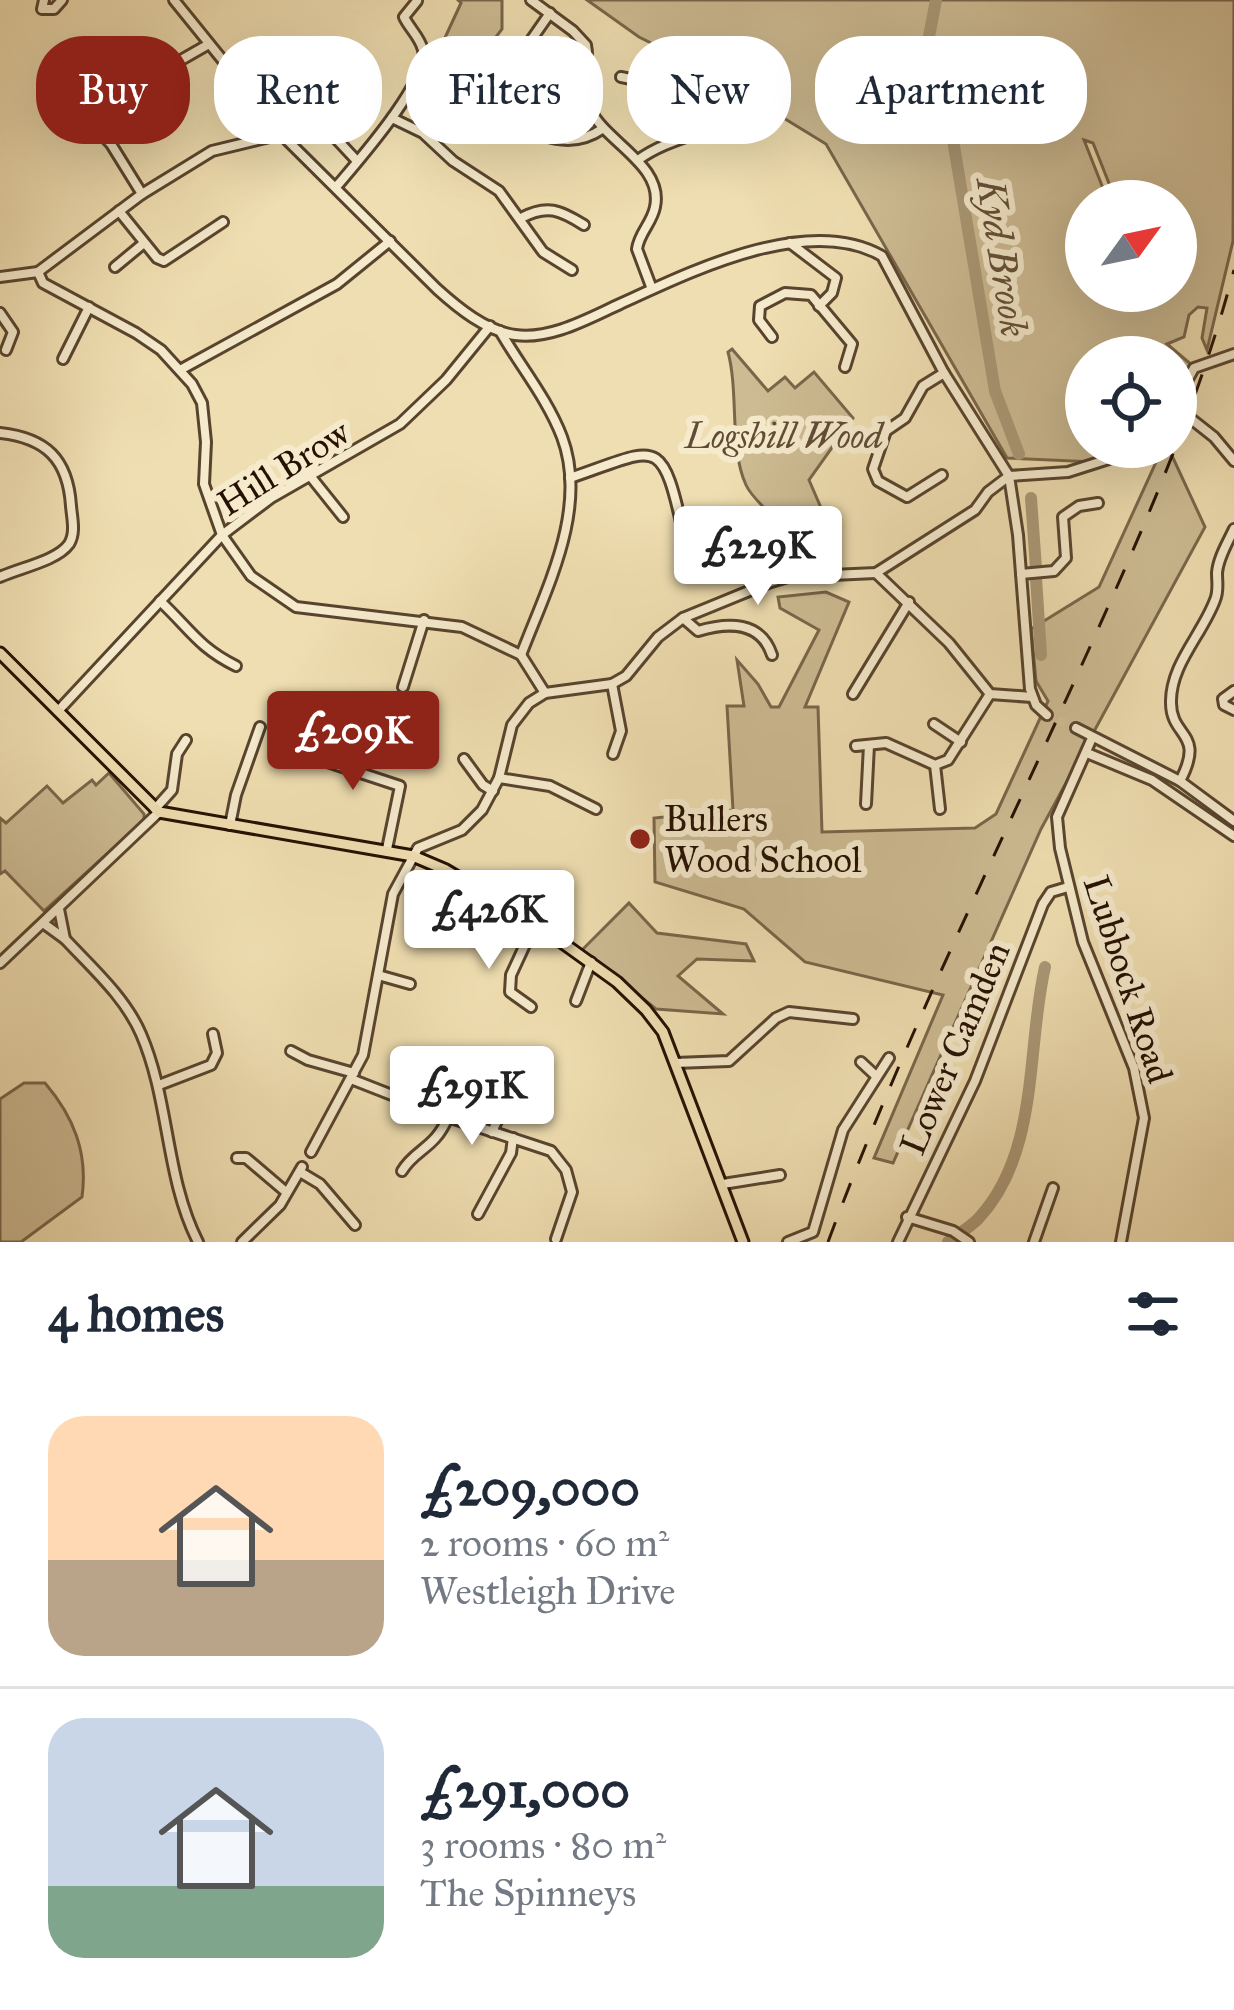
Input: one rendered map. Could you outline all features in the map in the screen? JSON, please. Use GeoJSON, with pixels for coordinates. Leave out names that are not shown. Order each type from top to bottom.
{"type":"FeatureCollection","features":[{"type":"Feature","properties":{"kind":"main road"},"geometry":{"type":"LineString","coordinates":[[0,652],[157,810],[413,856],[460,878],[591,962],[646,1010],[663,1032],[743,1242]]}},
{"type":"Feature","properties":{"kind":"street"},"geometry":{"type":"LineString","coordinates":[[44,0],[41,9],[54,9],[62,0]]}},
{"type":"Feature","properties":{"kind":"street"},"geometry":{"type":"LineString","coordinates":[[174,0],[214,50]]}},
{"type":"Feature","properties":{"kind":"street"},"geometry":{"type":"LineString","coordinates":[[531,0],[576,36]]}},
{"type":"Feature","properties":{"kind":"street"},"geometry":{"type":"LineString","coordinates":[[337,186],[392,118],[421,70],[423,52],[404,17],[417,1]]}},
{"type":"Feature","properties":{"kind":"street"},"geometry":{"type":"LineString","coordinates":[[534,36],[550,13]]}},
{"type":"Feature","properties":{"kind":"street"},"geometry":{"type":"LineString","coordinates":[[190,55],[209,44]]}},
{"type":"Feature","properties":{"kind":"street"},"geometry":{"type":"LineString","coordinates":[[621,77],[627,78]]}},
{"type":"Feature","properties":{"kind":"street"},"geometry":{"type":"LineString","coordinates":[[392,118],[424,134],[453,161],[500,191],[543,252],[572,270]]}},
{"type":"Feature","properties":{"kind":"street"},"geometry":{"type":"LineString","coordinates":[[603,130],[638,160],[656,196],[653,215],[637,243],[652,289]]}},
{"type":"Feature","properties":{"kind":"street"},"geometry":{"type":"LineString","coordinates":[[109,144],[142,194]]}},
{"type":"Feature","properties":{"kind":"street"},"geometry":{"type":"LineString","coordinates":[[0,277],[38,272],[142,194],[212,151],[241,144]]}},
{"type":"Feature","properties":{"kind":"street"},"geometry":{"type":"LineString","coordinates":[[293,144],[436,290],[495,328],[518,335],[560,328],[699,267],[790,243],[844,243],[882,256],[944,373],[1009,476],[1032,697],[1047,715]]}},
{"type":"Feature","properties":{"kind":"street"},"geometry":{"type":"LineString","coordinates":[[341,144],[357,161]]}},
{"type":"Feature","properties":{"kind":"street"},"geometry":{"type":"LineString","coordinates":[[638,160],[665,144]]}},
{"type":"Feature","properties":{"kind":"street"},"geometry":{"type":"LineString","coordinates":[[520,218],[549,208],[562,210],[584,225]]}},
{"type":"Feature","properties":{"kind":"street"},"geometry":{"type":"LineString","coordinates":[[119,211],[164,261],[223,222]]}},
{"type":"Feature","properties":{"kind":"street"},"geometry":{"type":"LineString","coordinates":[[180,370],[337,284],[390,242]]}},
{"type":"Feature","properties":{"kind":"street"},"geometry":{"type":"LineString","coordinates":[[116,267],[144,243]]}},
{"type":"Feature","properties":{"kind":"street"},"geometry":{"type":"LineString","coordinates":[[790,243],[836,278],[832,293],[819,306]]}},
{"type":"Feature","properties":{"kind":"street"},"geometry":{"type":"LineString","coordinates":[[38,272],[44,283],[161,350],[180,370],[202,403],[204,484],[222,535],[251,576],[296,607],[462,627],[520,655],[544,693]]}},
{"type":"Feature","properties":{"kind":"street"},"geometry":{"type":"LineString","coordinates":[[772,337],[759,320],[760,306],[784,293],[811,296],[851,344],[845,367]]}},
{"type":"Feature","properties":{"kind":"street"},"geometry":{"type":"LineString","coordinates":[[63,359],[89,307]]}},
{"type":"Feature","properties":{"kind":"street"},"geometry":{"type":"LineString","coordinates":[[0,313],[13,332],[6,350]]}},
{"type":"Feature","properties":{"kind":"street"},"geometry":{"type":"LineString","coordinates":[[495,328],[554,419],[570,478],[561,544],[520,655]]}},
{"type":"Feature","properties":{"kind":"street","name":"Hill Brow"},"geometry":{"type":"LineString","coordinates":[[58,711],[222,535],[271,499],[400,424],[495,328]]}},
{"type":"Feature","properties":{"kind":"street"},"geometry":{"type":"LineString","coordinates":[[509,347],[518,335]]}},
{"type":"Feature","properties":{"kind":"street"},"geometry":{"type":"LineString","coordinates":[[1197,367],[1234,354]]}},
{"type":"Feature","properties":{"kind":"street"},"geometry":{"type":"LineString","coordinates":[[942,475],[907,497],[878,481],[873,469],[886,431],[904,418],[922,386],[944,373]]}},
{"type":"Feature","properties":{"kind":"street"},"geometry":{"type":"LineString","coordinates":[[1197,422],[1234,461]]}},
{"type":"Feature","properties":{"kind":"street"},"geometry":{"type":"LineString","coordinates":[[0,434],[33,438],[56,458],[68,484],[73,529],[62,550],[0,577]]}},
{"type":"Feature","properties":{"kind":"street"},"geometry":{"type":"LineString","coordinates":[[570,478],[634,456],[648,454],[662,460],[670,472],[682,531]]}},
{"type":"Feature","properties":{"kind":"street"},"geometry":{"type":"LineString","coordinates":[[311,1152],[366,1044],[388,906],[424,844],[469,826],[494,791],[512,724],[524,708],[544,693],[612,683],[626,676],[658,637],[683,618],[788,577],[876,573],[975,510],[988,491],[1009,476],[1081,468]]}},
{"type":"Feature","properties":{"kind":"street"},"geometry":{"type":"LineString","coordinates":[[310,476],[344,517]]}},
{"type":"Feature","properties":{"kind":"street"},"geometry":{"type":"LineString","coordinates":[[1020,574],[1054,571],[1066,558],[1063,517],[1079,506],[1098,503]]}},
{"type":"Feature","properties":{"kind":"street"},"geometry":{"type":"LineString","coordinates":[[1180,781],[1189,764],[1190,747],[1171,712],[1170,698],[1178,666],[1218,594],[1217,568],[1234,529]]}},
{"type":"Feature","properties":{"kind":"street"},"geometry":{"type":"LineString","coordinates":[[876,573],[909,602],[990,694],[1032,697]]}},
{"type":"Feature","properties":{"kind":"street"},"geometry":{"type":"LineString","coordinates":[[160,601],[205,650],[236,666]]}},
{"type":"Feature","properties":{"kind":"street"},"geometry":{"type":"LineString","coordinates":[[853,694],[909,602]]}},
{"type":"Feature","properties":{"kind":"street"},"geometry":{"type":"LineString","coordinates":[[683,618],[698,631],[721,626],[751,628],[774,649]]}},
{"type":"Feature","properties":{"kind":"street"},"geometry":{"type":"LineString","coordinates":[[403,687],[424,620]]}},
{"type":"Feature","properties":{"kind":"street"},"geometry":{"type":"LineString","coordinates":[[612,683],[621,730],[613,754]]}},
{"type":"Feature","properties":{"kind":"street"},"geometry":{"type":"LineString","coordinates":[[1234,691],[1223,699],[1234,710]]}},
{"type":"Feature","properties":{"kind":"street"},"geometry":{"type":"LineString","coordinates":[[856,746],[886,743],[935,765],[948,760],[990,694]]}},
{"type":"Feature","properties":{"kind":"street"},"geometry":{"type":"LineString","coordinates":[[934,724],[961,742]]}},
{"type":"Feature","properties":{"kind":"street"},"geometry":{"type":"LineString","coordinates":[[230,826],[260,727]]}},
{"type":"Feature","properties":{"kind":"street"},"geometry":{"type":"LineString","coordinates":[[1076,728],[1180,781],[1234,821]]}},
{"type":"Feature","properties":{"kind":"street","name":"Lubbock Road"},"geometry":{"type":"LineString","coordinates":[[1092,738],[1057,817],[1083,942],[1134,1068],[1144,1118],[1121,1242]]}},
{"type":"Feature","properties":{"kind":"street"},"geometry":{"type":"LineString","coordinates":[[0,963],[157,810],[172,790],[177,754],[186,740]]}},
{"type":"Feature","properties":{"kind":"street"},"geometry":{"type":"LineString","coordinates":[[866,804],[869,745]]}},
{"type":"Feature","properties":{"kind":"street"},"geometry":{"type":"LineString","coordinates":[[293,751],[400,786],[387,850]]}},
{"type":"Feature","properties":{"kind":"street"},"geometry":{"type":"LineString","coordinates":[[1087,753],[1153,779],[1234,836]]}},
{"type":"Feature","properties":{"kind":"street"},"geometry":{"type":"LineString","coordinates":[[471,762],[483,785],[494,791]]}},
{"type":"Feature","properties":{"kind":"street"},"geometry":{"type":"LineString","coordinates":[[935,765],[940,809]]}},
{"type":"Feature","properties":{"kind":"street"},"geometry":{"type":"LineString","coordinates":[[499,778],[550,786],[596,809]]}},
{"type":"Feature","properties":{"kind":"street","name":"Lower Camden"},"geometry":{"type":"LineString","coordinates":[[898,1242],[975,1081],[1043,904],[1052,892],[1068,887]]}},
{"type":"Feature","properties":{"kind":"street"},"geometry":{"type":"LineString","coordinates":[[58,908],[65,939]]}},
{"type":"Feature","properties":{"kind":"street"},"geometry":{"type":"LineString","coordinates":[[43,923],[65,939],[133,1018],[159,1085],[181,1200],[198,1242]]}},
{"type":"Feature","properties":{"kind":"street"},"geometry":{"type":"LineString","coordinates":[[531,1007],[510,992],[511,975],[535,923]]}},
{"type":"Feature","properties":{"kind":"street"},"geometry":{"type":"LineString","coordinates":[[576,1001],[591,962]]}},
{"type":"Feature","properties":{"kind":"street"},"geometry":{"type":"LineString","coordinates":[[378,975],[410,984]]}},
{"type":"Feature","properties":{"kind":"street"},"geometry":{"type":"LineString","coordinates":[[675,1063],[729,1061],[789,1012],[853,1018]]}},
{"type":"Feature","properties":{"kind":"street"},"geometry":{"type":"LineString","coordinates":[[159,1085],[211,1065],[217,1053],[213,1034]]}},
{"type":"Feature","properties":{"kind":"street"},"geometry":{"type":"LineString","coordinates":[[291,1051],[431,1111],[551,1151],[566,1170],[571,1203],[556,1239]]}},
{"type":"Feature","properties":{"kind":"street"},"geometry":{"type":"LineString","coordinates":[[788,1242],[813,1232],[843,1130],[889,1058]]}},
{"type":"Feature","properties":{"kind":"street"},"geometry":{"type":"LineString","coordinates":[[431,1111],[450,1062]]}},
{"type":"Feature","properties":{"kind":"street"},"geometry":{"type":"LineString","coordinates":[[861,1062],[876,1076]]}},
{"type":"Feature","properties":{"kind":"street"},"geometry":{"type":"LineString","coordinates":[[492,1132],[511,1099],[525,1093],[538,1097]]}},
{"type":"Feature","properties":{"kind":"street"},"geometry":{"type":"LineString","coordinates":[[402,1171],[404,1164],[437,1139],[448,1117]]}},
{"type":"Feature","properties":{"kind":"street"},"geometry":{"type":"LineString","coordinates":[[478,1214],[513,1149],[514,1138]]}},
{"type":"Feature","properties":{"kind":"street"},"geometry":{"type":"LineString","coordinates":[[237,1157],[245,1158],[286,1192]]}},
{"type":"Feature","properties":{"kind":"street"},"geometry":{"type":"LineString","coordinates":[[242,1242],[280,1205],[301,1169],[355,1225]]}},
{"type":"Feature","properties":{"kind":"street"},"geometry":{"type":"LineString","coordinates":[[723,1184],[780,1175]]}},
{"type":"Feature","properties":{"kind":"street"},"geometry":{"type":"LineString","coordinates":[[1034,1242],[1053,1189]]}},
{"type":"Feature","properties":{"kind":"street"},"geometry":{"type":"LineString","coordinates":[[908,1217],[961,1237]]}},
{"type":"Feature","properties":{"kind":"green space"},"geometry":{"type":"Polygon","coordinates":[[[458,0],[502,0],[502,29],[497,36],[446,36],[461,3],[458,0]]]}},
{"type":"Feature","properties":{"kind":"green space"},"geometry":{"type":"Polygon","coordinates":[[[587,0],[1234,0],[1233,241],[1207,350],[1202,338],[1207,308],[1197,308],[1197,180],[1108,180],[1093,143],[1087,141],[1087,36],[815,36],[815,137],[791,123],[791,36],[638,36],[587,0]]]}},
{"type":"Feature","properties":{"kind":"green space"},"geometry":{"type":"Polygon","coordinates":[[[826,144],[1086,144],[1100,180],[1065,180],[1065,312],[1192,312],[1184,336],[1065,336],[1065,461],[1007,458],[826,144]]]}},
{"type":"Feature","properties":{"kind":"green space","name":"Logshill Wood"},"geometry":{"type":"Polygon","coordinates":[[[732,349],[768,391],[785,377],[795,388],[814,372],[853,418],[809,480],[828,524],[771,515],[748,489],[738,454],[728,352],[732,349]]]}},
{"type":"Feature","properties":{"kind":"green space"},"geometry":{"type":"Polygon","coordinates":[[[1153,468],[1178,468],[1205,527],[1041,829],[893,1163],[874,1158],[943,995],[805,962],[744,909],[655,882],[654,818],[733,810],[727,706],[744,706],[737,660],[771,707],[779,707],[819,630],[780,608],[778,597],[826,592],[849,602],[805,707],[818,707],[822,832],[975,828],[996,814],[1048,701],[1036,681],[1031,629],[1099,587],[1153,468]]]}},
{"type":"Feature","properties":{"kind":"green space"},"geometry":{"type":"Polygon","coordinates":[[[109,773],[144,820],[44,911],[5,871],[0,874],[0,818],[6,823],[47,786],[63,803],[109,773]]]}},
{"type":"Feature","properties":{"kind":"green space"},"geometry":{"type":"Polygon","coordinates":[[[629,903],[657,933],[746,944],[754,961],[697,959],[678,976],[723,1014],[656,1009],[582,950],[629,903]]]}},
{"type":"Feature","properties":{"kind":"green space"},"geometry":{"type":"Polygon","coordinates":[[[24,1083],[45,1083],[71,1122],[81,1151],[82,1197],[21,1242],[0,1242],[0,1099],[24,1083]]]}},
{"type":"Feature","properties":{"kind":"waterway","name":"Kyd Brook"},"geometry":{"type":"LineString","coordinates":[[936,0],[926,52],[928,73],[948,110],[995,391],[1019,454]]}},
{"type":"Feature","properties":{"kind":"waterway","name":"Kyd Brook"},"geometry":{"type":"LineString","coordinates":[[1031,498],[1036,568]]}},
{"type":"Feature","properties":{"kind":"waterway","name":"Kyd Brook"},"geometry":{"type":"LineString","coordinates":[[1036,578],[1041,655]]}},
{"type":"Feature","properties":{"kind":"waterway","name":"Kyd Brook"},"geometry":{"type":"LineString","coordinates":[[948,1242],[978,1219],[998,1193],[1012,1163],[1028,1099],[1045,967]]}},
{"type":"Feature","properties":{"kind":"tunnel"},"geometry":{"type":"LineString","coordinates":[[1047,715],[1076,728]]}},
{"type":"Feature","properties":{"kind":"railway"},"geometry":{"type":"LineString","coordinates":[[828,1242],[919,1021],[1147,516],[1204,370],[1234,270]]}},
{"type":"Feature","properties":{"kind":"place","name":"Bullers Wood School"},"geometry":{"type":"Point","coordinates":[640,839]}}]}
